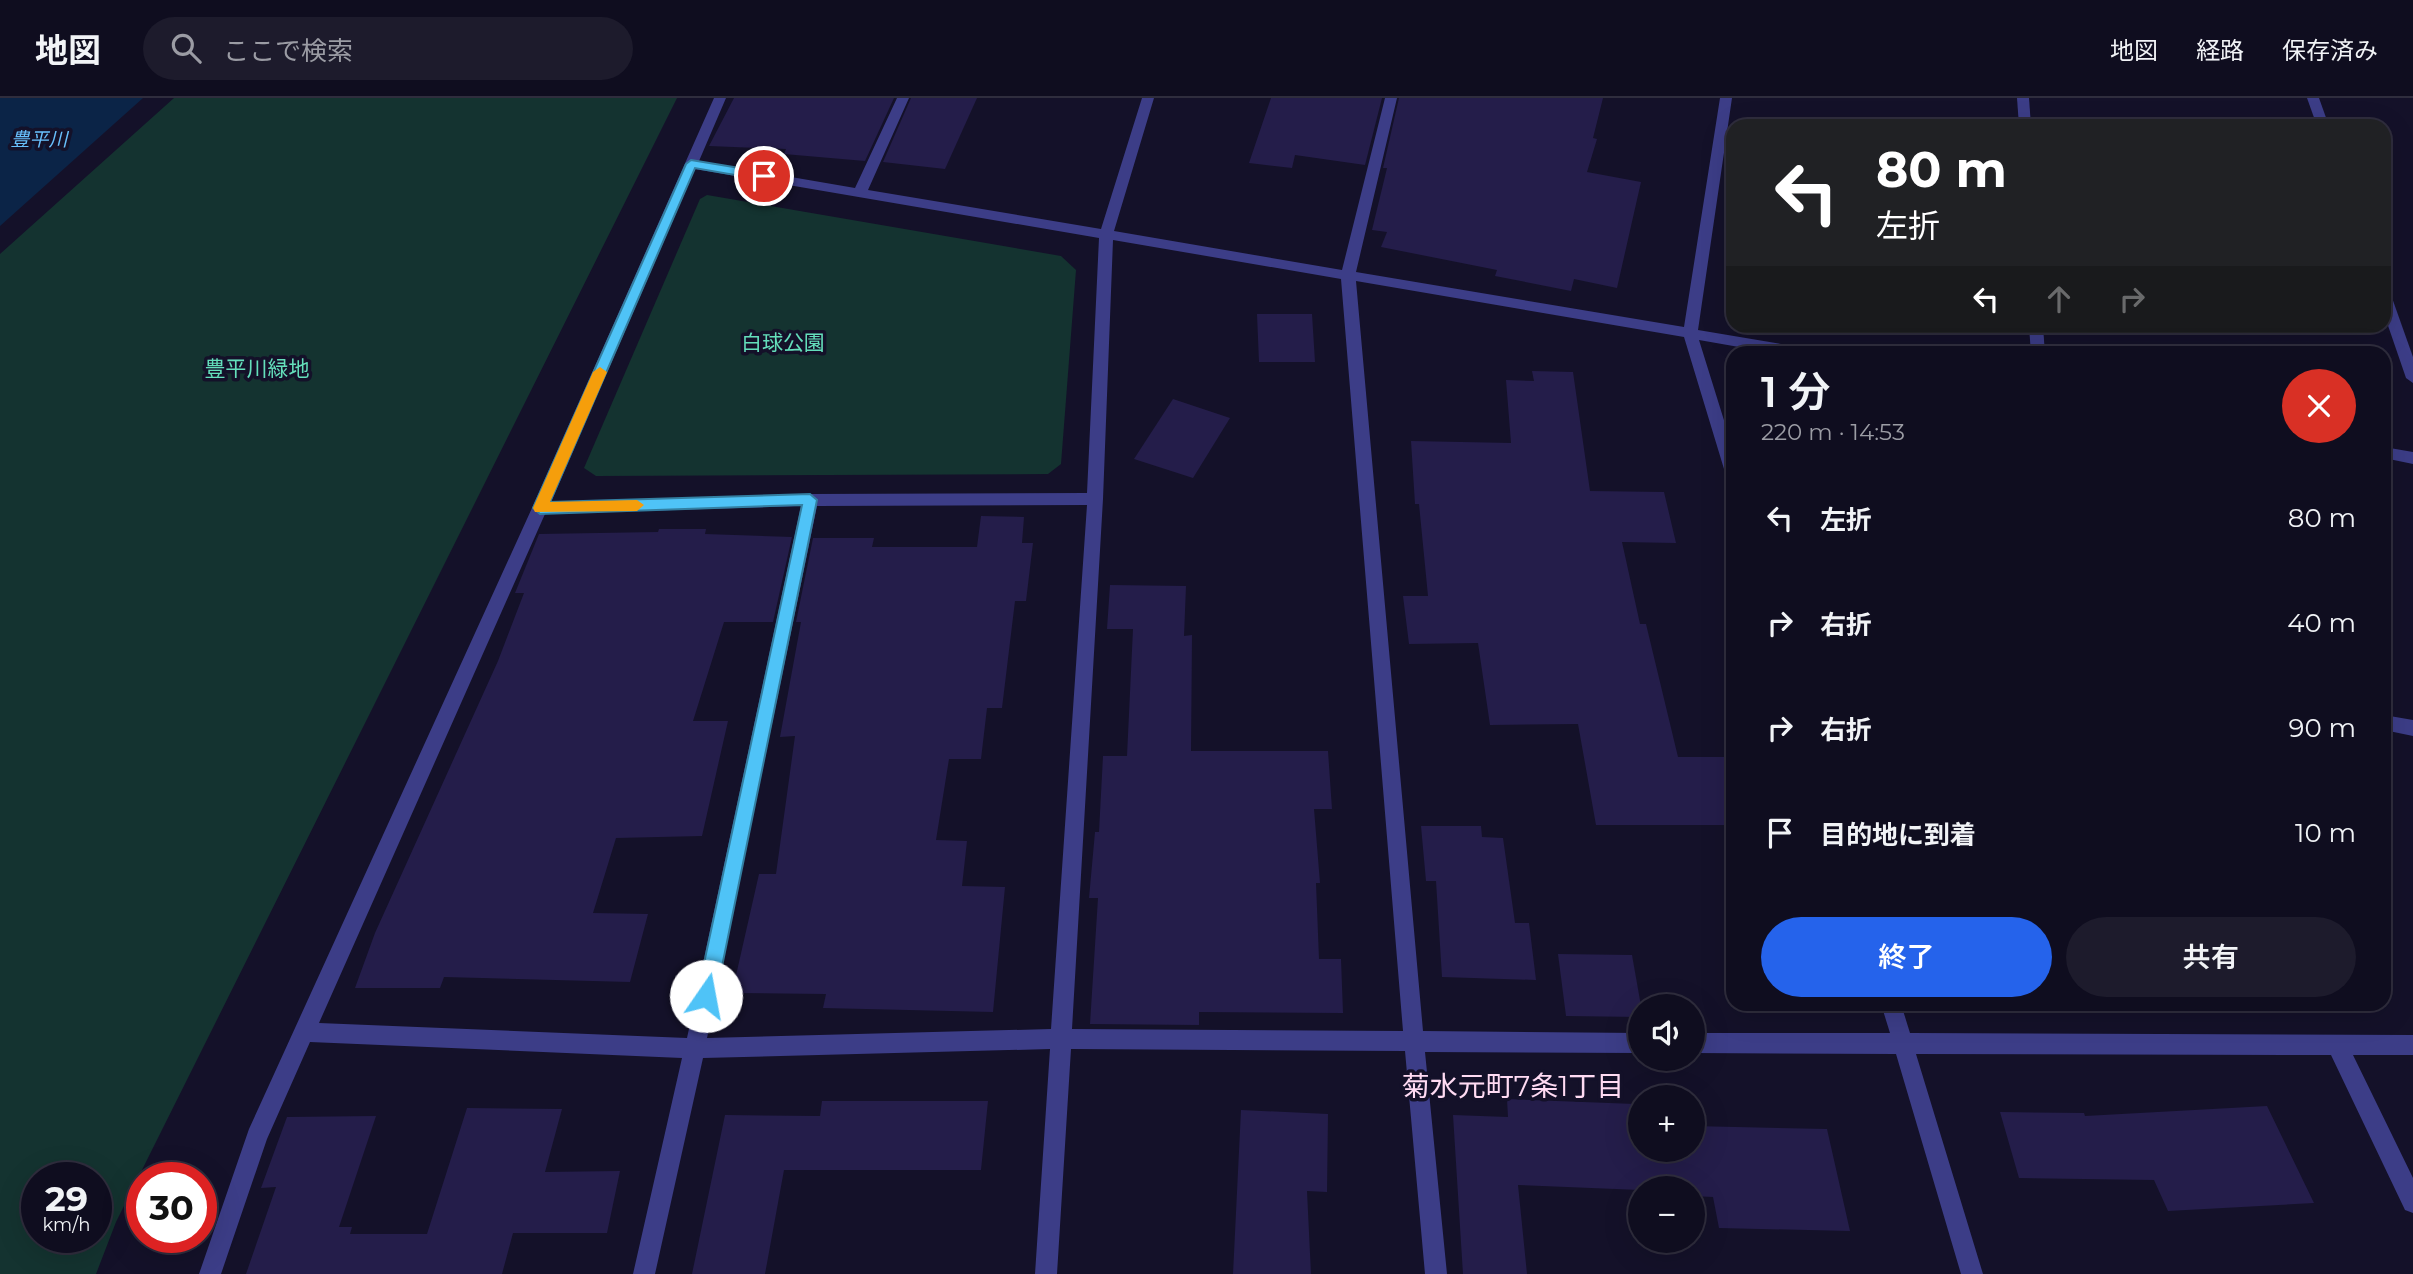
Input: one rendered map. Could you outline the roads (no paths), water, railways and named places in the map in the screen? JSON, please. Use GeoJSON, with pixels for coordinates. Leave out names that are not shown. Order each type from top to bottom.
{"type":"FeatureCollection","features":[{"type":"Feature","properties":{"kind":"street"},"geometry":{"type":"LineString","coordinates":[[210,1274],[257,1137],[540,508],[720,98]]}},
{"type":"Feature","properties":{"kind":"street"},"geometry":{"type":"LineString","coordinates":[[860,192],[904,98]]}},
{"type":"Feature","properties":{"kind":"street"},"geometry":{"type":"LineString","coordinates":[[1046,1274],[1095,499],[1106,234],[1148,98]]}},
{"type":"Feature","properties":{"kind":"street"},"geometry":{"type":"LineString","coordinates":[[1391,98],[1348,275],[1436,1274]]}},
{"type":"Feature","properties":{"kind":"street"},"geometry":{"type":"LineString","coordinates":[[1726,98],[1690,333],[1726,450]]}},
{"type":"Feature","properties":{"kind":"street"},"geometry":{"type":"LineString","coordinates":[[2023,98],[2024,119]]}},
{"type":"Feature","properties":{"kind":"street"},"geometry":{"type":"LineString","coordinates":[[2313,98],[2320,119]]}},
{"type":"Feature","properties":{"kind":"street"},"geometry":{"type":"LineString","coordinates":[[691,164],[1765,346]]}},
{"type":"Feature","properties":{"kind":"street"},"geometry":{"type":"LineString","coordinates":[[2391,315],[2413,378]]}},
{"type":"Feature","properties":{"kind":"street"},"geometry":{"type":"LineString","coordinates":[[2391,454],[2413,458]]}},
{"type":"Feature","properties":{"kind":"street"},"geometry":{"type":"LineString","coordinates":[[540,508],[810,500],[1095,499]]}},
{"type":"Feature","properties":{"kind":"street"},"geometry":{"type":"LineString","coordinates":[[644,1274],[695,1048],[810,500]]}},
{"type":"Feature","properties":{"kind":"street"},"geometry":{"type":"LineString","coordinates":[[2391,724],[2413,729]]}},
{"type":"Feature","properties":{"kind":"street"},"geometry":{"type":"LineString","coordinates":[[1893,1011],[1972,1274]]}},
{"type":"Feature","properties":{"kind":"street"},"geometry":{"type":"LineString","coordinates":[[305,1032],[695,1048],[1060,1039],[1628,1043]]}},
{"type":"Feature","properties":{"kind":"street"},"geometry":{"type":"LineString","coordinates":[[1705,1043],[2413,1045]]}},
{"type":"Feature","properties":{"kind":"street"},"geometry":{"type":"LineString","coordinates":[[2337,1045],[2413,1202]]}},
{"type":"Feature","properties":{"kind":"water","name":"豊平川"},"geometry":{"type":"Polygon","coordinates":[[[0,98],[143,98],[0,226],[0,98]]]}},
{"type":"Feature","properties":{"kind":"district","name":"菊水元町7条1丁目"},"geometry":{"type":"Point","coordinates":[1513,1086]}},
{"type":"Feature","properties":{"kind":"park label","name":"白球公園"},"geometry":{"type":"Point","coordinates":[783,342]}},
{"type":"Feature","properties":{"kind":"park label","name":"豊平川緑地"},"geometry":{"type":"Point","coordinates":[257,368]}}]}
